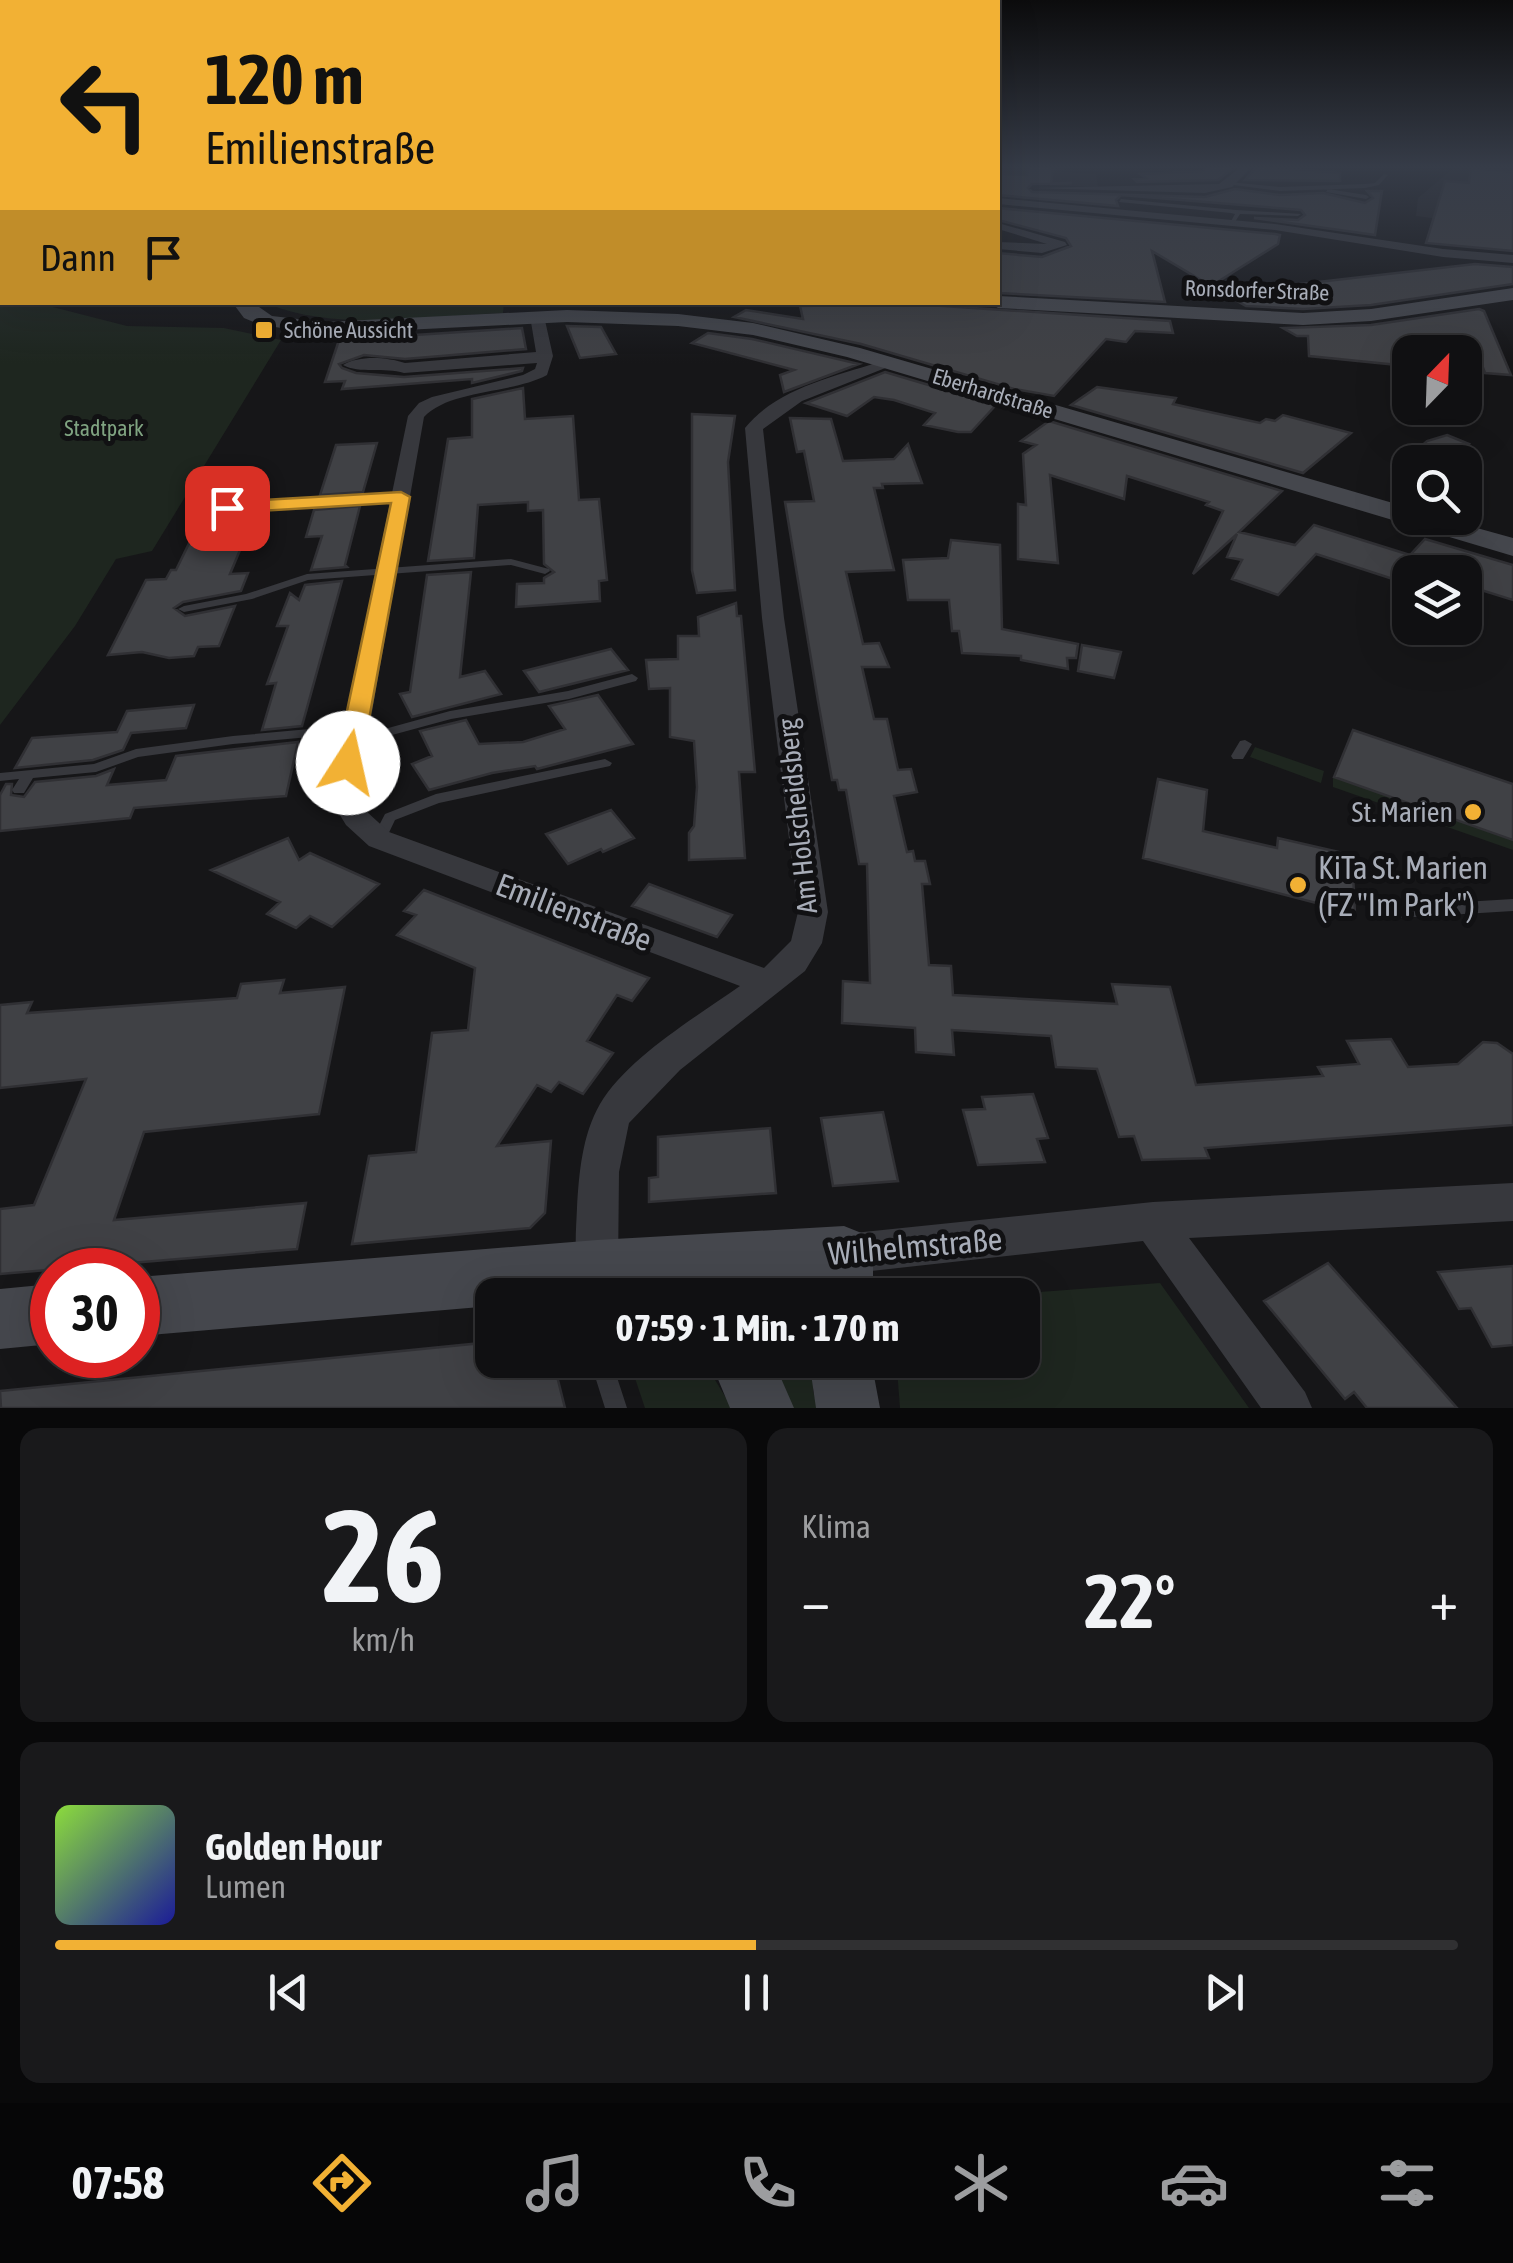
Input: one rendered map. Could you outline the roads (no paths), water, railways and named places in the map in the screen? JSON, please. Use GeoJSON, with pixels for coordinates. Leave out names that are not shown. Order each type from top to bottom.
{"type":"FeatureCollection","features":[{"type":"Feature","properties":{"kind":"main road","name":"Ronsdorfer Straße"},"geometry":{"type":"LineString","coordinates":[[1000,302],[1302,319],[1371,315],[1513,294]]}},
{"type":"Feature","properties":{"kind":"main road"},"geometry":{"type":"LineString","coordinates":[[244,305],[251,314],[268,321],[324,328],[567,316],[574,308],[606,305]]}},
{"type":"Feature","properties":{"kind":"main road","name":"Eberhardstraße"},"geometry":{"type":"LineString","coordinates":[[567,316],[730,326],[821,344],[1392,511]]}},
{"type":"Feature","properties":{"kind":"main road","name":"Eberhardstraße"},"geometry":{"type":"LineString","coordinates":[[1472,535],[1513,547]]}},
{"type":"Feature","properties":{"kind":"main road","name":"Wilhelmstraße"},"geometry":{"type":"LineString","coordinates":[[160,1305],[597,1269],[710,1278]]}},
{"type":"Feature","properties":{"kind":"main road","name":"Wilhelmstraße"},"geometry":{"type":"LineString","coordinates":[[746,1278],[844,1274]]}},
{"type":"Feature","properties":{"kind":"main road"},"geometry":{"type":"LineString","coordinates":[[0,1319],[30,1316]]}},
{"type":"Feature","properties":{"kind":"main road"},"geometry":{"type":"LineString","coordinates":[[749,1378],[762,1408]]}},
{"type":"Feature","properties":{"kind":"main road"},"geometry":{"type":"LineString","coordinates":[[843,1378],[848,1408]]}},
{"type":"Feature","properties":{"kind":"street"},"geometry":{"type":"LineString","coordinates":[[1000,246],[1042,249],[1060,245],[1017,232]]}},
{"type":"Feature","properties":{"kind":"street"},"geometry":{"type":"LineString","coordinates":[[1325,232],[1513,260]]}},
{"type":"Feature","properties":{"kind":"street"},"geometry":{"type":"LineString","coordinates":[[351,365],[389,363],[404,368],[545,356],[537,316]]}},
{"type":"Feature","properties":{"kind":"street","name":"Emilienstraße"},"geometry":{"type":"LineString","coordinates":[[545,356],[542,372],[536,376],[420,409],[343,797],[356,818],[379,838],[769,983]]}},
{"type":"Feature","properties":{"kind":"street","name":"Am Holscheidsberg"},"geometry":{"type":"LineString","coordinates":[[597,1269],[604,1146],[614,1113],[636,1086],[794,962],[806,942],[813,912],[773,618],[754,428],[778,407],[890,363]]}},
{"type":"Feature","properties":{"kind":"street","name":"Wilhelmstraße"},"geometry":{"type":"LineString","coordinates":[[844,1274],[1153,1222],[1513,1202]]}},
{"type":"Feature","properties":{"kind":"street"},"geometry":{"type":"LineString","coordinates":[[1153,1222],[1289,1408]]}},
{"type":"Feature","properties":{"kind":"lane"},"geometry":{"type":"LineString","coordinates":[[227,508],[401,497]]}},
{"type":"Feature","properties":{"kind":"lane"},"geometry":{"type":"LineString","coordinates":[[184,610],[248,597],[306,578],[510,562],[545,571]]}},
{"type":"Feature","properties":{"kind":"lane"},"geometry":{"type":"LineString","coordinates":[[0,777],[96,768],[136,753],[354,729],[381,734],[450,715],[569,695],[632,678]]}},
{"type":"Feature","properties":{"kind":"lane"},"geometry":{"type":"LineString","coordinates":[[379,838],[390,817],[436,798],[605,762]]}},
{"type":"Feature","properties":{"kind":"lane"},"geometry":{"type":"LineString","coordinates":[[19,790],[29,774]]}},
{"type":"Feature","properties":{"kind":"lane"},"geometry":{"type":"LineString","coordinates":[[1382,913],[1513,905]]}},
{"type":"Feature","properties":{"kind":"lane"},"geometry":{"type":"LineString","coordinates":[[607,1378],[616,1408]]}},
{"type":"Feature","properties":{"kind":"place","name":"Schöne Aussicht"},"geometry":{"type":"Point","coordinates":[264,330]}},
{"type":"Feature","properties":{"kind":"place","name":"St. Marien"},"geometry":{"type":"Point","coordinates":[1473,812]}},
{"type":"Feature","properties":{"kind":"place","name":"KiTa St. Marien (FZ \"Im Park\")"},"geometry":{"type":"Point","coordinates":[1298,885]}},
{"type":"Feature","properties":{"kind":"park label","name":"Stadtpark"},"geometry":{"type":"Point","coordinates":[104,428]}}]}
